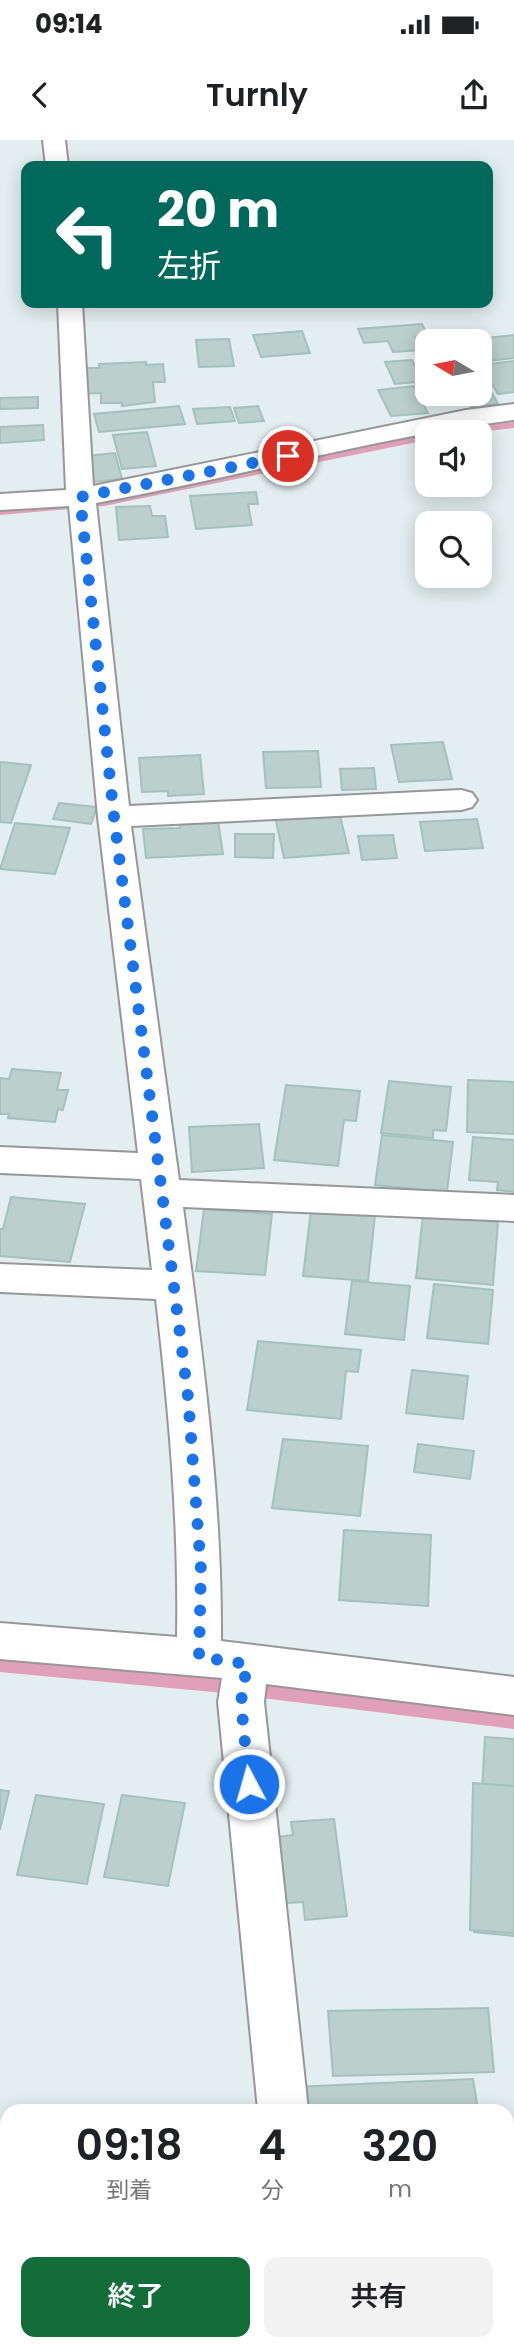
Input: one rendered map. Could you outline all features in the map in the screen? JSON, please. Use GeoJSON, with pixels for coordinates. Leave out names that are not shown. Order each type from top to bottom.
{"type":"FeatureCollection","features":[{"type":"Feature","properties":{"kind":"street"},"geometry":{"type":"LineString","coordinates":[[54,140],[56,161]]}},
{"type":"Feature","properties":{"kind":"street"},"geometry":{"type":"LineString","coordinates":[[70,308],[72,383],[82,503],[114,817],[188,1397],[201,1570],[199,1657]]}},
{"type":"Feature","properties":{"kind":"street"},"geometry":{"type":"LineString","coordinates":[[0,502],[82,503],[466,418],[514,412]]}},
{"type":"Feature","properties":{"kind":"street"},"geometry":{"type":"LineString","coordinates":[[114,817],[461,800]]}},
{"type":"Feature","properties":{"kind":"street"},"geometry":{"type":"LineString","coordinates":[[0,1160],[161,1180],[514,1208]]}},
{"type":"Feature","properties":{"kind":"street"},"geometry":{"type":"LineString","coordinates":[[0,1278],[172,1285]]}},
{"type":"Feature","properties":{"kind":"street"},"geometry":{"type":"LineString","coordinates":[[0,1641],[199,1657],[245,1680],[514,1696]]}},
{"type":"Feature","properties":{"kind":"street"},"geometry":{"type":"LineString","coordinates":[[245,1680],[282,2104]]}},
{"type":"Feature","properties":{"kind":"building"},"geometry":{"type":"Polygon","coordinates":[[[422,324],[424,329],[415,329],[415,350],[393,352],[388,341],[364,343],[358,329],[422,324]]]}},
{"type":"Feature","properties":{"kind":"building"},"geometry":{"type":"Polygon","coordinates":[[[302,331],[310,353],[261,357],[253,335],[302,331]]]}},
{"type":"Feature","properties":{"kind":"building"},"geometry":{"type":"Polygon","coordinates":[[[514,335],[514,358],[492,361],[492,337],[514,335]]]}},
{"type":"Feature","properties":{"kind":"building"},"geometry":{"type":"Polygon","coordinates":[[[229,339],[234,366],[199,367],[196,340],[229,339]]]}},
{"type":"Feature","properties":{"kind":"building"},"geometry":{"type":"Polygon","coordinates":[[[412,360],[415,366],[415,382],[395,384],[385,362],[412,360]]]}},
{"type":"Feature","properties":{"kind":"building"},"geometry":{"type":"Polygon","coordinates":[[[514,361],[514,392],[498,394],[492,384],[492,364],[514,361]]]}},
{"type":"Feature","properties":{"kind":"building"},"geometry":{"type":"Polygon","coordinates":[[[146,362],[146,365],[163,364],[165,382],[153,382],[155,402],[122,406],[122,403],[101,403],[101,393],[81,394],[80,368],[99,368],[99,364],[146,362]]]}},
{"type":"Feature","properties":{"kind":"building"},"geometry":{"type":"Polygon","coordinates":[[[414,386],[415,406],[424,406],[428,413],[391,416],[378,390],[414,386]]]}},
{"type":"Feature","properties":{"kind":"building"},"geometry":{"type":"Polygon","coordinates":[[[492,393],[498,404],[492,405],[492,393]]]}},
{"type":"Feature","properties":{"kind":"building"},"geometry":{"type":"Polygon","coordinates":[[[38,397],[38,408],[0,409],[0,398],[38,397]]]}},
{"type":"Feature","properties":{"kind":"building"},"geometry":{"type":"Polygon","coordinates":[[[179,406],[185,424],[99,432],[94,414],[179,406]]]}},
{"type":"Feature","properties":{"kind":"building"},"geometry":{"type":"Polygon","coordinates":[[[258,406],[264,421],[239,423],[234,408],[258,406]]]}},
{"type":"Feature","properties":{"kind":"building"},"geometry":{"type":"Polygon","coordinates":[[[230,407],[235,421],[197,424],[193,409],[230,407]]]}},
{"type":"Feature","properties":{"kind":"building"},"geometry":{"type":"Polygon","coordinates":[[[43,425],[44,440],[0,443],[0,427],[43,425]]]}},
{"type":"Feature","properties":{"kind":"building"},"geometry":{"type":"Polygon","coordinates":[[[147,432],[156,466],[122,469],[113,435],[147,432]]]}},
{"type":"Feature","properties":{"kind":"building"},"geometry":{"type":"Polygon","coordinates":[[[115,453],[122,479],[92,482],[86,456],[115,453]]]}},
{"type":"Feature","properties":{"kind":"building"},"geometry":{"type":"Polygon","coordinates":[[[256,492],[258,504],[248,504],[252,525],[196,529],[190,496],[256,492]]]}},
{"type":"Feature","properties":{"kind":"building"},"geometry":{"type":"Polygon","coordinates":[[[150,506],[152,516],[165,516],[168,537],[119,540],[116,507],[150,506]]]}},
{"type":"Feature","properties":{"kind":"building"},"geometry":{"type":"Polygon","coordinates":[[[443,742],[452,779],[399,782],[391,745],[443,742]]]}},
{"type":"Feature","properties":{"kind":"building"},"geometry":{"type":"Polygon","coordinates":[[[318,751],[321,787],[266,788],[263,752],[318,751]]]}},
{"type":"Feature","properties":{"kind":"building"},"geometry":{"type":"Polygon","coordinates":[[[200,755],[204,794],[168,796],[168,791],[142,792],[139,758],[200,755]]]}},
{"type":"Feature","properties":{"kind":"building"},"geometry":{"type":"Polygon","coordinates":[[[0,762],[31,765],[11,823],[0,822],[0,762]]]}},
{"type":"Feature","properties":{"kind":"building"},"geometry":{"type":"Polygon","coordinates":[[[374,768],[376,789],[342,790],[340,769],[374,768]]]}},
{"type":"Feature","properties":{"kind":"building"},"geometry":{"type":"Polygon","coordinates":[[[59,803],[97,807],[91,824],[53,819],[59,803]]]}},
{"type":"Feature","properties":{"kind":"building"},"geometry":{"type":"Polygon","coordinates":[[[339,811],[349,853],[284,858],[275,817],[339,811]]]}},
{"type":"Feature","properties":{"kind":"building"},"geometry":{"type":"Polygon","coordinates":[[[477,819],[483,848],[425,851],[420,822],[477,819]]]}},
{"type":"Feature","properties":{"kind":"building"},"geometry":{"type":"Polygon","coordinates":[[[218,821],[223,854],[146,858],[143,829],[180,828],[180,823],[218,821]]]}},
{"type":"Feature","properties":{"kind":"building"},"geometry":{"type":"Polygon","coordinates":[[[15,823],[70,828],[55,874],[0,869],[15,823]]]}},
{"type":"Feature","properties":{"kind":"building"},"geometry":{"type":"Polygon","coordinates":[[[235,834],[274,834],[273,858],[235,857],[235,834]]]}},
{"type":"Feature","properties":{"kind":"building"},"geometry":{"type":"Polygon","coordinates":[[[393,835],[397,858],[362,860],[358,836],[393,835]]]}},
{"type":"Feature","properties":{"kind":"building"},"geometry":{"type":"Polygon","coordinates":[[[12,1069],[61,1073],[57,1090],[68,1090],[63,1110],[58,1109],[55,1122],[8,1118],[9,1114],[0,1114],[0,1078],[9,1079],[12,1069]]]}},
{"type":"Feature","properties":{"kind":"building"},"geometry":{"type":"Polygon","coordinates":[[[468,1080],[514,1082],[514,1134],[467,1132],[468,1080]]]}},
{"type":"Feature","properties":{"kind":"building"},"geometry":{"type":"Polygon","coordinates":[[[389,1081],[451,1087],[446,1131],[433,1130],[433,1138],[381,1133],[389,1081]]]}},
{"type":"Feature","properties":{"kind":"building"},"geometry":{"type":"Polygon","coordinates":[[[286,1085],[360,1091],[356,1121],[344,1120],[338,1166],[274,1160],[286,1085]]]}},
{"type":"Feature","properties":{"kind":"building"},"geometry":{"type":"Polygon","coordinates":[[[259,1124],[264,1168],[192,1172],[189,1127],[259,1124]]]}},
{"type":"Feature","properties":{"kind":"building"},"geometry":{"type":"Polygon","coordinates":[[[382,1135],[453,1142],[447,1192],[375,1185],[382,1135]]]}},
{"type":"Feature","properties":{"kind":"building"},"geometry":{"type":"Polygon","coordinates":[[[473,1137],[514,1140],[514,1192],[497,1190],[498,1182],[469,1180],[473,1137]]]}},
{"type":"Feature","properties":{"kind":"building"},"geometry":{"type":"Polygon","coordinates":[[[11,1197],[85,1204],[70,1262],[0,1256],[0,1229],[3,1229],[11,1197]]]}},
{"type":"Feature","properties":{"kind":"building"},"geometry":{"type":"Polygon","coordinates":[[[204,1209],[272,1214],[265,1275],[196,1271],[204,1209]]]}},
{"type":"Feature","properties":{"kind":"building"},"geometry":{"type":"Polygon","coordinates":[[[311,1210],[375,1215],[368,1281],[303,1276],[311,1210]]]}},
{"type":"Feature","properties":{"kind":"building"},"geometry":{"type":"Polygon","coordinates":[[[423,1215],[498,1222],[493,1285],[416,1278],[423,1215]]]}},
{"type":"Feature","properties":{"kind":"building"},"geometry":{"type":"Polygon","coordinates":[[[352,1281],[410,1286],[404,1340],[345,1334],[352,1281]]]}},
{"type":"Feature","properties":{"kind":"building"},"geometry":{"type":"Polygon","coordinates":[[[434,1284],[493,1290],[488,1344],[427,1338],[434,1284]]]}},
{"type":"Feature","properties":{"kind":"building"},"geometry":{"type":"Polygon","coordinates":[[[258,1341],[361,1350],[358,1372],[346,1371],[341,1419],[247,1410],[258,1341]]]}},
{"type":"Feature","properties":{"kind":"building"},"geometry":{"type":"Polygon","coordinates":[[[412,1370],[468,1376],[463,1419],[406,1413],[412,1370]]]}},
{"type":"Feature","properties":{"kind":"building"},"geometry":{"type":"Polygon","coordinates":[[[283,1439],[368,1446],[360,1516],[272,1508],[283,1439]]]}},
{"type":"Feature","properties":{"kind":"building"},"geometry":{"type":"Polygon","coordinates":[[[418,1444],[474,1451],[470,1479],[414,1472],[418,1444]]]}},
{"type":"Feature","properties":{"kind":"building"},"geometry":{"type":"Polygon","coordinates":[[[344,1530],[431,1535],[428,1606],[339,1600],[344,1530]]]}},
{"type":"Feature","properties":{"kind":"building"},"geometry":{"type":"Polygon","coordinates":[[[485,1737],[514,1739],[514,1936],[474,1932],[485,1737]]]}},
{"type":"Feature","properties":{"kind":"building"},"geometry":{"type":"Polygon","coordinates":[[[473,1783],[514,1786],[514,1933],[470,1930],[473,1783]]]}},
{"type":"Feature","properties":{"kind":"building"},"geometry":{"type":"Polygon","coordinates":[[[0,1790],[9,1791],[0,1830],[0,1790]]]}},
{"type":"Feature","properties":{"kind":"building"},"geometry":{"type":"Polygon","coordinates":[[[36,1795],[104,1804],[87,1884],[17,1875],[36,1795]]]}},
{"type":"Feature","properties":{"kind":"building"},"geometry":{"type":"Polygon","coordinates":[[[122,1795],[185,1803],[168,1886],[104,1877],[122,1795]]]}},
{"type":"Feature","properties":{"kind":"building"},"geometry":{"type":"Polygon","coordinates":[[[334,1819],[347,1916],[305,1920],[303,1902],[275,1904],[269,1838],[293,1835],[291,1822],[334,1819]]]}},
{"type":"Feature","properties":{"kind":"building"},"geometry":{"type":"Polygon","coordinates":[[[488,2008],[494,2072],[333,2076],[328,2011],[488,2008]]]}},
{"type":"Feature","properties":{"kind":"building"},"geometry":{"type":"Polygon","coordinates":[[[473,2079],[477,2104],[294,2104],[293,2087],[473,2079]]]}},
{"type":"Feature","properties":{"kind":"waterway"},"geometry":{"type":"LineString","coordinates":[[492,428],[514,425]]}},
{"type":"Feature","properties":{"kind":"waterway"},"geometry":{"type":"LineString","coordinates":[[0,512],[104,503],[415,439]]}},
{"type":"Feature","properties":{"kind":"waterway"},"geometry":{"type":"LineString","coordinates":[[0,1664],[213,1684],[514,1721]]}},
{"type":"Feature","properties":{"kind":"route"},"geometry":{"type":"LineString","coordinates":[[249,1784],[241,1702],[247,1664],[199,1657],[201,1570],[188,1397],[114,817],[86,529],[80,497],[288,456]]}}]}
